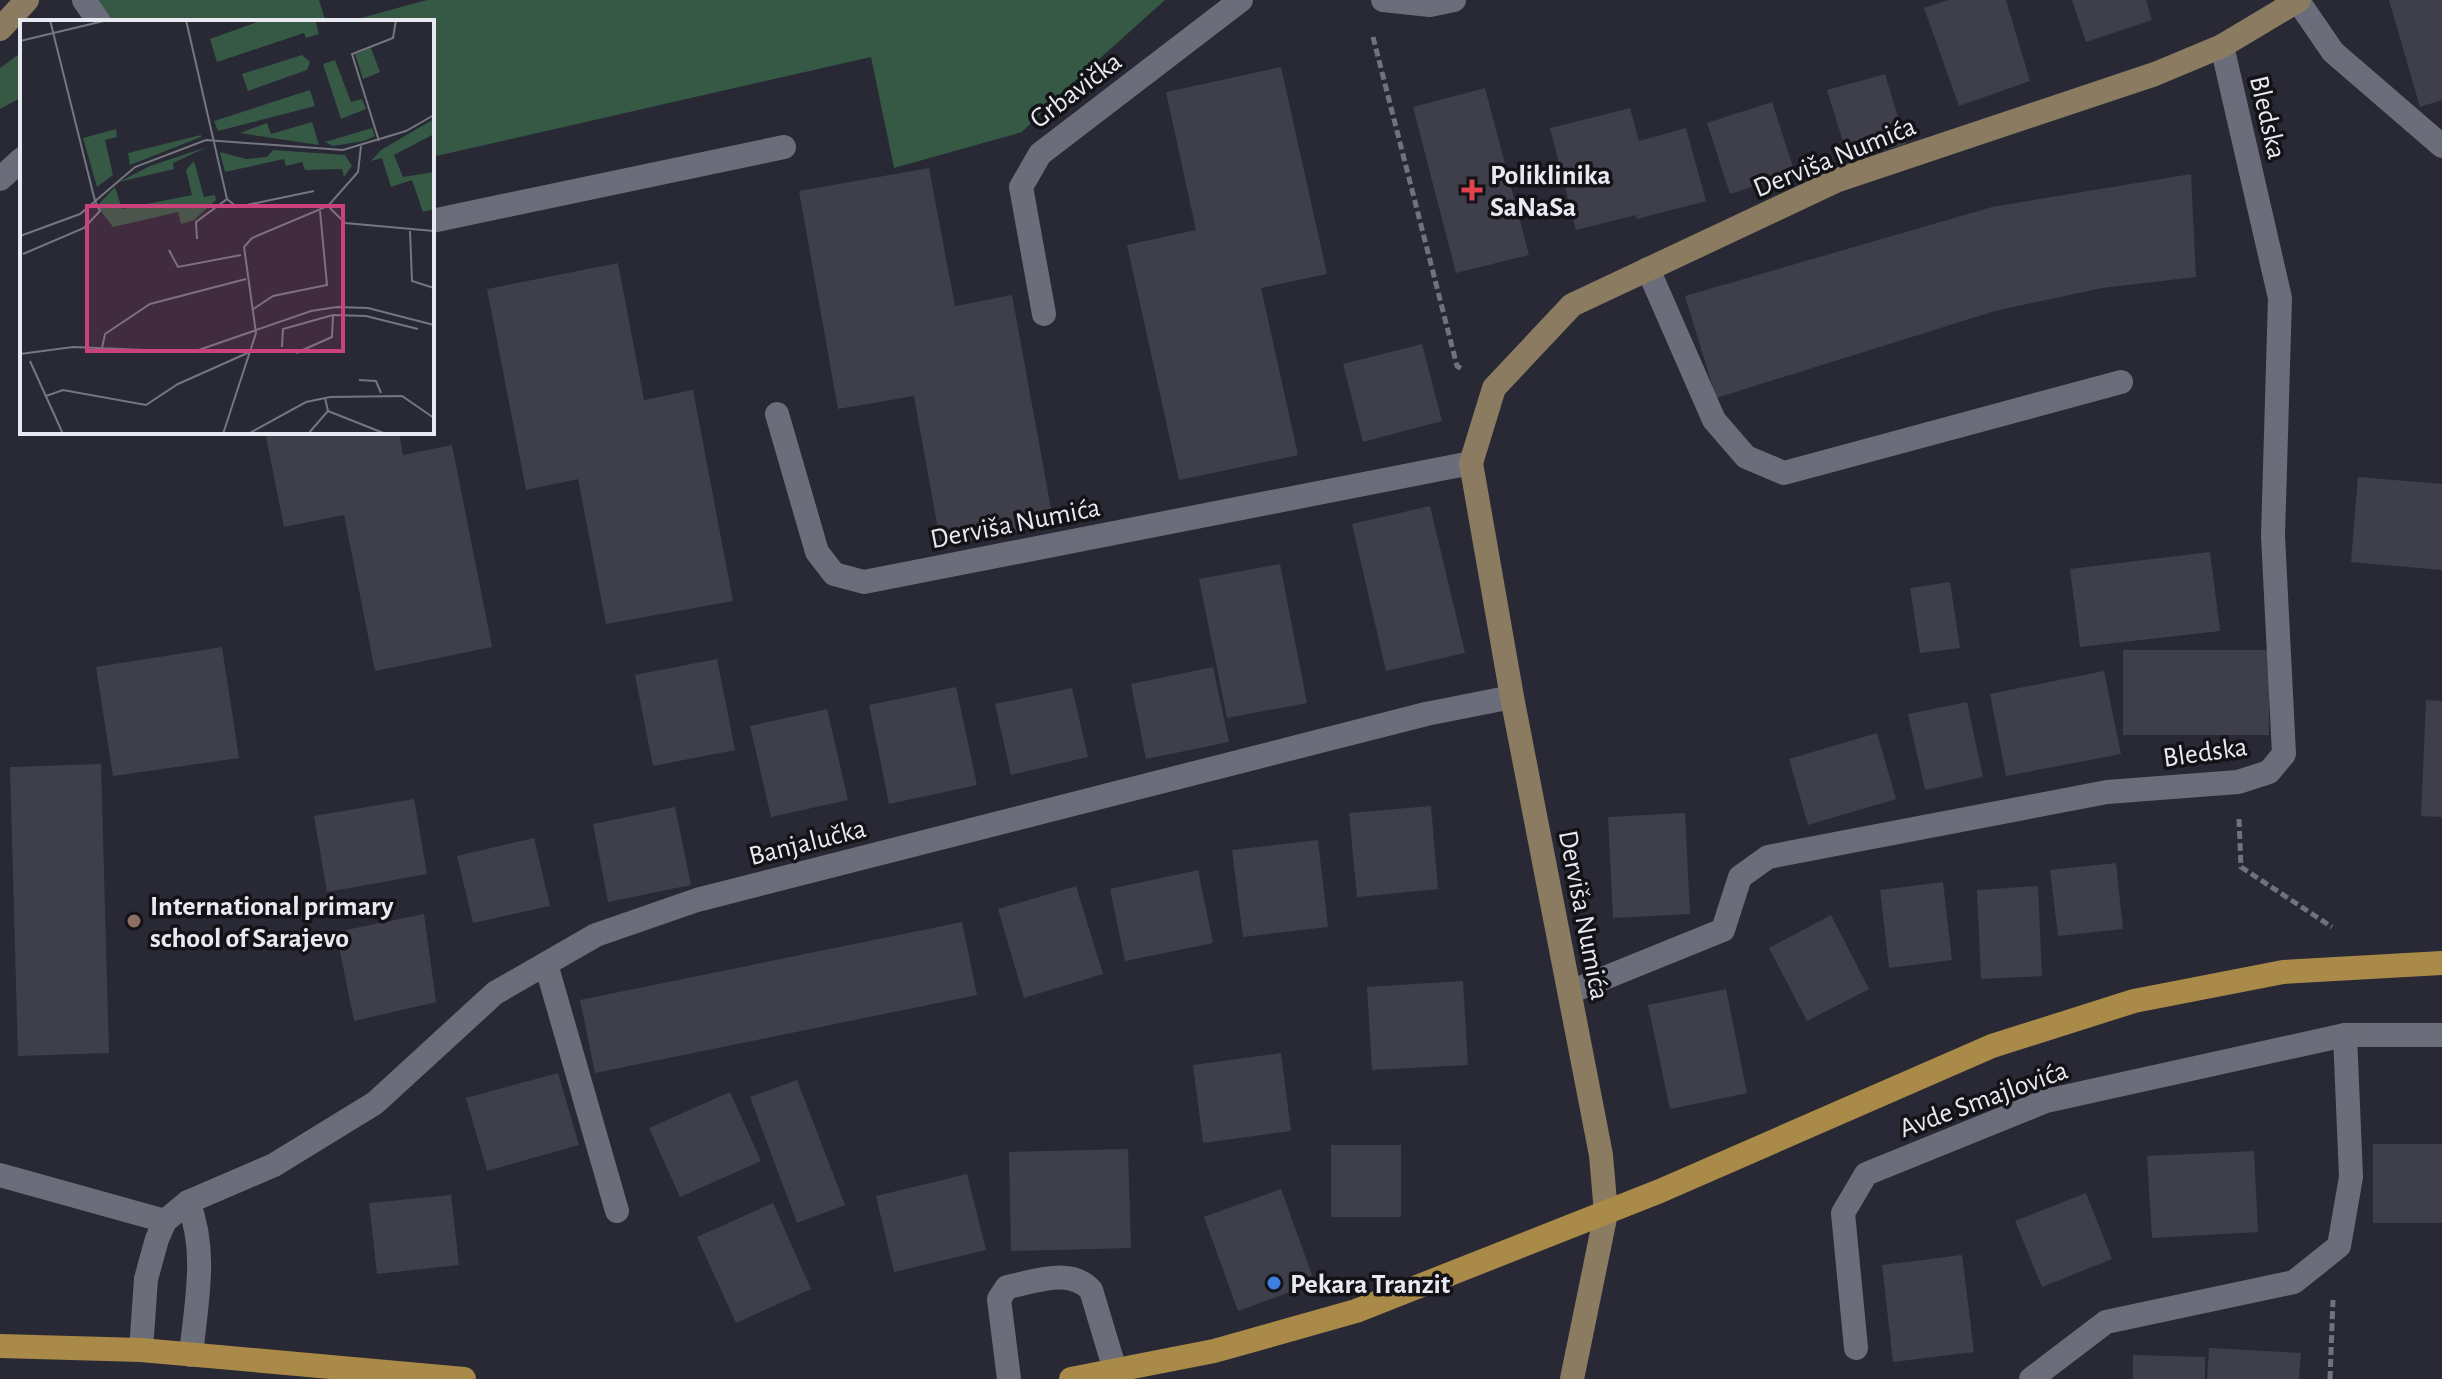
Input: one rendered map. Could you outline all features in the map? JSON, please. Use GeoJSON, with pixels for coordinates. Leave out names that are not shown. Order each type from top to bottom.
{"type":"FeatureCollection","features":[{"type":"Feature","properties":{"kind":"main road"},"geometry":{"type":"LineString","coordinates":[[0,29],[27,0]]}},
{"type":"Feature","properties":{"kind":"main road","name":"Derviša Numića"},"geometry":{"type":"LineString","coordinates":[[1572,1379],[1606,1213],[1601,1155],[1512,697],[1471,463],[1494,388],[1572,305],[1838,180],[2155,74],[2222,46],[2298,0]]}},
{"type":"Feature","properties":{"kind":"main road"},"geometry":{"type":"LineString","coordinates":[[1071,1379],[1214,1351],[1356,1311],[1606,1213],[2006,1042],[2134,1001],[2283,972],[2442,963]]}},
{"type":"Feature","properties":{"kind":"main road"},"geometry":{"type":"LineString","coordinates":[[0,1346],[141,1350],[464,1379]]}},
{"type":"Feature","properties":{"kind":"street"},"geometry":{"type":"LineString","coordinates":[[84,0],[98,20]]}},
{"type":"Feature","properties":{"kind":"street","name":"Grbavička"},"geometry":{"type":"LineString","coordinates":[[1044,314],[1021,187],[1040,154],[1241,0]]}},
{"type":"Feature","properties":{"kind":"street"},"geometry":{"type":"LineString","coordinates":[[1383,0],[1430,5],[1454,0]]}},
{"type":"Feature","properties":{"kind":"street"},"geometry":{"type":"LineString","coordinates":[[2298,0],[2333,52],[2442,146]]}},
{"type":"Feature","properties":{"kind":"street","name":"Bledska"},"geometry":{"type":"LineString","coordinates":[[1570,992],[1723,930],[1740,877],[1768,857],[2107,792],[2238,782],[2269,772],[2284,754],[2273,536],[2280,298],[2222,46]]}},
{"type":"Feature","properties":{"kind":"street"},"geometry":{"type":"LineString","coordinates":[[434,221],[784,147]]}},
{"type":"Feature","properties":{"kind":"street"},"geometry":{"type":"LineString","coordinates":[[0,179],[20,161]]}},
{"type":"Feature","properties":{"kind":"street"},"geometry":{"type":"LineString","coordinates":[[1648,269],[1714,420],[1746,457],[1784,473],[2121,382]]}},
{"type":"Feature","properties":{"kind":"street","name":"Derviša Numića"},"geometry":{"type":"LineString","coordinates":[[777,414],[817,552],[834,574],[864,582],[1471,463]]}},
{"type":"Feature","properties":{"kind":"street","name":"Banjalučka"},"geometry":{"type":"LineString","coordinates":[[165,1221],[188,1202],[274,1165],[375,1103],[495,993],[596,935],[697,900],[1426,714],[1512,697]]}},
{"type":"Feature","properties":{"kind":"street"},"geometry":{"type":"LineString","coordinates":[[546,964],[617,1211]]}},
{"type":"Feature","properties":{"kind":"street"},"geometry":{"type":"LineString","coordinates":[[2031,1379],[2106,1322],[2294,1282],[2339,1246],[2351,1177],[2345,1035]]}},
{"type":"Feature","properties":{"kind":"street","name":"Avde Smajlovića"},"geometry":{"type":"LineString","coordinates":[[1856,1348],[1843,1213],[1866,1174],[2046,1101],[2345,1035],[2442,1035]]}},
{"type":"Feature","properties":{"kind":"street"},"geometry":{"type":"LineString","coordinates":[[0,1175],[165,1221],[146,1279],[141,1350]]}},
{"type":"Feature","properties":{"kind":"street"},"geometry":{"type":"LineString","coordinates":[[188,1202],[199,1229],[200,1258],[191,1355]]}},
{"type":"Feature","properties":{"kind":"street"},"geometry":{"type":"LineString","coordinates":[[1009,1379],[999,1299],[1002,1291],[1007,1287],[1070,1276],[1091,1290],[1115,1370]]}},
{"type":"Feature","properties":{"kind":"path"},"geometry":{"type":"LineString","coordinates":[[1371,29],[1457,366],[1494,388]]}},
{"type":"Feature","properties":{"kind":"path"},"geometry":{"type":"LineString","coordinates":[[2238,782],[2241,867],[2387,964]]}},
{"type":"Feature","properties":{"kind":"path"},"geometry":{"type":"LineString","coordinates":[[2330,1379],[2335,1249]]}},
{"type":"Feature","properties":{"kind":"green space"},"geometry":{"type":"Polygon","coordinates":[[[92,0],[319,0],[325,20],[107,20],[92,0]]]}},
{"type":"Feature","properties":{"kind":"green space"},"geometry":{"type":"Polygon","coordinates":[[[427,0],[1165,0],[1022,132],[894,168],[871,57],[434,157],[434,20],[353,20],[427,0]]]}},
{"type":"Feature","properties":{"kind":"green space"},"geometry":{"type":"Polygon","coordinates":[[[20,53],[20,98],[0,109],[0,68],[20,53]]]}},
{"type":"Feature","properties":{"kind":"building"},"geometry":{"type":"Polygon","coordinates":[[[1948,0],[2006,0],[2030,81],[1959,106],[1924,8],[1948,0]]]}},
{"type":"Feature","properties":{"kind":"building"},"geometry":{"type":"Polygon","coordinates":[[[2072,0],[2146,0],[2152,20],[2086,42],[2072,0]]]}},
{"type":"Feature","properties":{"kind":"building"},"geometry":{"type":"Polygon","coordinates":[[[2389,0],[2442,0],[2442,100],[2420,107],[2389,0]]]}},
{"type":"Feature","properties":{"kind":"building"},"geometry":{"type":"Polygon","coordinates":[[[1281,67],[1327,274],[1261,288],[1298,455],[1179,480],[1127,245],[1196,230],[1166,92],[1281,67]]]}},
{"type":"Feature","properties":{"kind":"building"},"geometry":{"type":"Polygon","coordinates":[[[1885,74],[1906,144],[1849,161],[1827,90],[1885,74]]]}},
{"type":"Feature","properties":{"kind":"building","name":"Poliklinika SaNaSa"},"geometry":{"type":"Polygon","coordinates":[[[1485,88],[1529,255],[1456,273],[1413,107],[1485,88]]]}},
{"type":"Feature","properties":{"kind":"building"},"geometry":{"type":"Polygon","coordinates":[[[1772,102],[1795,173],[1730,194],[1707,123],[1772,102]]]}},
{"type":"Feature","properties":{"kind":"building"},"geometry":{"type":"Polygon","coordinates":[[[1630,108],[1639,141],[1686,128],[1706,201],[1637,219],[1636,215],[1576,230],[1550,128],[1630,108]]]}},
{"type":"Feature","properties":{"kind":"building"},"geometry":{"type":"Polygon","coordinates":[[[929,168],[955,306],[1012,295],[1054,525],[941,546],[914,396],[838,409],[799,191],[929,168]]]}},
{"type":"Feature","properties":{"kind":"building"},"geometry":{"type":"Polygon","coordinates":[[[2191,174],[2196,277],[2102,288],[1995,311],[1716,398],[1685,296],[1992,207],[2191,174]]]}},
{"type":"Feature","properties":{"kind":"building"},"geometry":{"type":"Polygon","coordinates":[[[618,263],[644,400],[693,390],[733,601],[606,624],[578,479],[526,490],[487,289],[618,263]]]}},
{"type":"Feature","properties":{"kind":"building"},"geometry":{"type":"Polygon","coordinates":[[[1422,344],[1442,421],[1363,442],[1343,364],[1422,344]]]}},
{"type":"Feature","properties":{"kind":"building"},"geometry":{"type":"Polygon","coordinates":[[[265,434],[399,434],[403,455],[452,445],[492,647],[375,671],[344,515],[284,527],[265,434]]]}},
{"type":"Feature","properties":{"kind":"building"},"geometry":{"type":"Polygon","coordinates":[[[2358,477],[2442,484],[2442,570],[2351,562],[2358,477]]]}},
{"type":"Feature","properties":{"kind":"building"},"geometry":{"type":"Polygon","coordinates":[[[1430,506],[1465,653],[1386,671],[1352,524],[1430,506]]]}},
{"type":"Feature","properties":{"kind":"building"},"geometry":{"type":"Polygon","coordinates":[[[2210,552],[2220,631],[2080,647],[2070,569],[2210,552]]]}},
{"type":"Feature","properties":{"kind":"building"},"geometry":{"type":"Polygon","coordinates":[[[1280,564],[1307,703],[1227,718],[1199,579],[1280,564]]]}},
{"type":"Feature","properties":{"kind":"building"},"geometry":{"type":"Polygon","coordinates":[[[1950,582],[1960,648],[1920,653],[1910,588],[1950,582]]]}},
{"type":"Feature","properties":{"kind":"building"},"geometry":{"type":"Polygon","coordinates":[[[222,647],[239,758],[113,776],[96,667],[222,647]]]}},
{"type":"Feature","properties":{"kind":"building"},"geometry":{"type":"Polygon","coordinates":[[[2123,650],[2269,650],[2269,735],[2123,735],[2123,650]]]}},
{"type":"Feature","properties":{"kind":"building"},"geometry":{"type":"Polygon","coordinates":[[[717,659],[735,750],[653,766],[635,675],[717,659]]]}},
{"type":"Feature","properties":{"kind":"building"},"geometry":{"type":"Polygon","coordinates":[[[1213,667],[1229,742],[1146,759],[1131,684],[1213,667]]]}},
{"type":"Feature","properties":{"kind":"building"},"geometry":{"type":"Polygon","coordinates":[[[2104,671],[2121,754],[2006,776],[1990,694],[2104,671]]]}},
{"type":"Feature","properties":{"kind":"building"},"geometry":{"type":"Polygon","coordinates":[[[956,687],[977,785],[889,804],[869,705],[956,687]]]}},
{"type":"Feature","properties":{"kind":"building"},"geometry":{"type":"Polygon","coordinates":[[[1072,688],[1088,757],[1011,775],[995,704],[1072,688]]]}},
{"type":"Feature","properties":{"kind":"building"},"geometry":{"type":"Polygon","coordinates":[[[2426,700],[2442,701],[2442,817],[2421,816],[2426,700]]]}},
{"type":"Feature","properties":{"kind":"building"},"geometry":{"type":"Polygon","coordinates":[[[1967,702],[1983,777],[1925,790],[1908,714],[1967,702]]]}},
{"type":"Feature","properties":{"kind":"building"},"geometry":{"type":"Polygon","coordinates":[[[827,709],[848,800],[771,817],[750,726],[827,709]]]}},
{"type":"Feature","properties":{"kind":"building"},"geometry":{"type":"Polygon","coordinates":[[[1877,733],[1896,799],[1808,825],[1789,759],[1877,733]]]}},
{"type":"Feature","properties":{"kind":"building"},"geometry":{"type":"Polygon","coordinates":[[[101,764],[109,1053],[18,1056],[10,767],[101,764]]]}},
{"type":"Feature","properties":{"kind":"building"},"geometry":{"type":"Polygon","coordinates":[[[414,799],[427,874],[327,892],[314,816],[414,799]]]}},
{"type":"Feature","properties":{"kind":"building"},"geometry":{"type":"Polygon","coordinates":[[[1431,806],[1438,889],[1357,897],[1349,813],[1431,806]]]}},
{"type":"Feature","properties":{"kind":"building"},"geometry":{"type":"Polygon","coordinates":[[[675,807],[691,885],[608,902],[593,824],[675,807]]]}},
{"type":"Feature","properties":{"kind":"building"},"geometry":{"type":"Polygon","coordinates":[[[1685,813],[1690,914],[1613,918],[1608,817],[1685,813]]]}},
{"type":"Feature","properties":{"kind":"building"},"geometry":{"type":"Polygon","coordinates":[[[534,838],[550,906],[473,923],[457,856],[534,838]]]}},
{"type":"Feature","properties":{"kind":"building"},"geometry":{"type":"Polygon","coordinates":[[[1318,840],[1328,927],[1243,937],[1232,850],[1318,840]]]}},
{"type":"Feature","properties":{"kind":"building"},"geometry":{"type":"Polygon","coordinates":[[[2116,863],[2123,929],[2058,936],[2050,870],[2116,863]]]}},
{"type":"Feature","properties":{"kind":"building"},"geometry":{"type":"Polygon","coordinates":[[[1198,870],[1213,943],[1125,961],[1110,889],[1198,870]]]}},
{"type":"Feature","properties":{"kind":"building"},"geometry":{"type":"Polygon","coordinates":[[[1943,882],[1952,960],[1889,968],[1880,890],[1943,882]]]}},
{"type":"Feature","properties":{"kind":"building"},"geometry":{"type":"Polygon","coordinates":[[[1076,886],[1103,974],[1024,998],[998,909],[1076,886]]]}},
{"type":"Feature","properties":{"kind":"building"},"geometry":{"type":"Polygon","coordinates":[[[2038,886],[2042,976],[1981,979],[1977,890],[2038,886]]]}},
{"type":"Feature","properties":{"kind":"building"},"geometry":{"type":"Polygon","coordinates":[[[424,914],[436,1002],[354,1021],[336,932],[424,914]]]}},
{"type":"Feature","properties":{"kind":"building"},"geometry":{"type":"Polygon","coordinates":[[[1831,915],[1869,989],[1807,1021],[1769,948],[1831,915]]]}},
{"type":"Feature","properties":{"kind":"building"},"geometry":{"type":"Polygon","coordinates":[[[962,922],[977,995],[595,1073],[580,1000],[962,922]]]}},
{"type":"Feature","properties":{"kind":"building"},"geometry":{"type":"Polygon","coordinates":[[[1463,981],[1468,1065],[1372,1070],[1367,987],[1463,981]]]}},
{"type":"Feature","properties":{"kind":"building"},"geometry":{"type":"Polygon","coordinates":[[[1726,989],[1747,1093],[1670,1109],[1648,1005],[1726,989]]]}},
{"type":"Feature","properties":{"kind":"building"},"geometry":{"type":"Polygon","coordinates":[[[1281,1053],[1291,1131],[1203,1143],[1193,1065],[1281,1053]]]}},
{"type":"Feature","properties":{"kind":"building"},"geometry":{"type":"Polygon","coordinates":[[[558,1073],[579,1145],[487,1171],[466,1098],[558,1073]]]}},
{"type":"Feature","properties":{"kind":"building"},"geometry":{"type":"Polygon","coordinates":[[[797,1080],[845,1205],[797,1223],[750,1097],[797,1080]]]}},
{"type":"Feature","properties":{"kind":"building"},"geometry":{"type":"Polygon","coordinates":[[[730,1092],[761,1161],[680,1197],[649,1128],[730,1092]]]}},
{"type":"Feature","properties":{"kind":"building"},"geometry":{"type":"Polygon","coordinates":[[[2373,1144],[2442,1144],[2442,1223],[2373,1223],[2373,1144]]]}},
{"type":"Feature","properties":{"kind":"building"},"geometry":{"type":"Polygon","coordinates":[[[1331,1145],[1401,1145],[1401,1217],[1331,1217],[1331,1145]]]}},
{"type":"Feature","properties":{"kind":"building"},"geometry":{"type":"Polygon","coordinates":[[[1128,1149],[1131,1248],[1011,1251],[1009,1152],[1128,1149]]]}},
{"type":"Feature","properties":{"kind":"building"},"geometry":{"type":"Polygon","coordinates":[[[2254,1151],[2258,1232],[2152,1238],[2147,1156],[2254,1151]]]}},
{"type":"Feature","properties":{"kind":"building"},"geometry":{"type":"Polygon","coordinates":[[[967,1174],[986,1250],[894,1272],[876,1196],[967,1174]]]}},
{"type":"Feature","properties":{"kind":"building"},"geometry":{"type":"Polygon","coordinates":[[[1281,1189],[1315,1283],[1238,1311],[1204,1217],[1281,1189]]]}},
{"type":"Feature","properties":{"kind":"building"},"geometry":{"type":"Polygon","coordinates":[[[2086,1193],[2112,1259],[2042,1287],[2015,1221],[2086,1193]]]}},
{"type":"Feature","properties":{"kind":"building"},"geometry":{"type":"Polygon","coordinates":[[[451,1195],[459,1265],[377,1274],[369,1203],[451,1195]]]}},
{"type":"Feature","properties":{"kind":"building"},"geometry":{"type":"Polygon","coordinates":[[[773,1203],[811,1289],[736,1323],[697,1237],[773,1203]]]}},
{"type":"Feature","properties":{"kind":"building"},"geometry":{"type":"Polygon","coordinates":[[[1962,1255],[1974,1352],[1893,1362],[1882,1265],[1962,1255]]]}},
{"type":"Feature","properties":{"kind":"building"},"geometry":{"type":"Polygon","coordinates":[[[2209,1348],[2301,1353],[2299,1379],[2207,1379],[2209,1348]]]}},
{"type":"Feature","properties":{"kind":"building"},"geometry":{"type":"Polygon","coordinates":[[[2133,1355],[2205,1357],[2205,1379],[2133,1379],[2133,1355]]]}},
{"type":"Feature","properties":{"kind":"place","name":"Poliklinika SaNaSa"},"geometry":{"type":"Point","coordinates":[1472,190]}},
{"type":"Feature","properties":{"kind":"place","name":"International primary school of Sarajevo"},"geometry":{"type":"Point","coordinates":[134,921]}},
{"type":"Feature","properties":{"kind":"place","name":"Pekara Tranzit"},"geometry":{"type":"Point","coordinates":[1274,1283]}}]}
